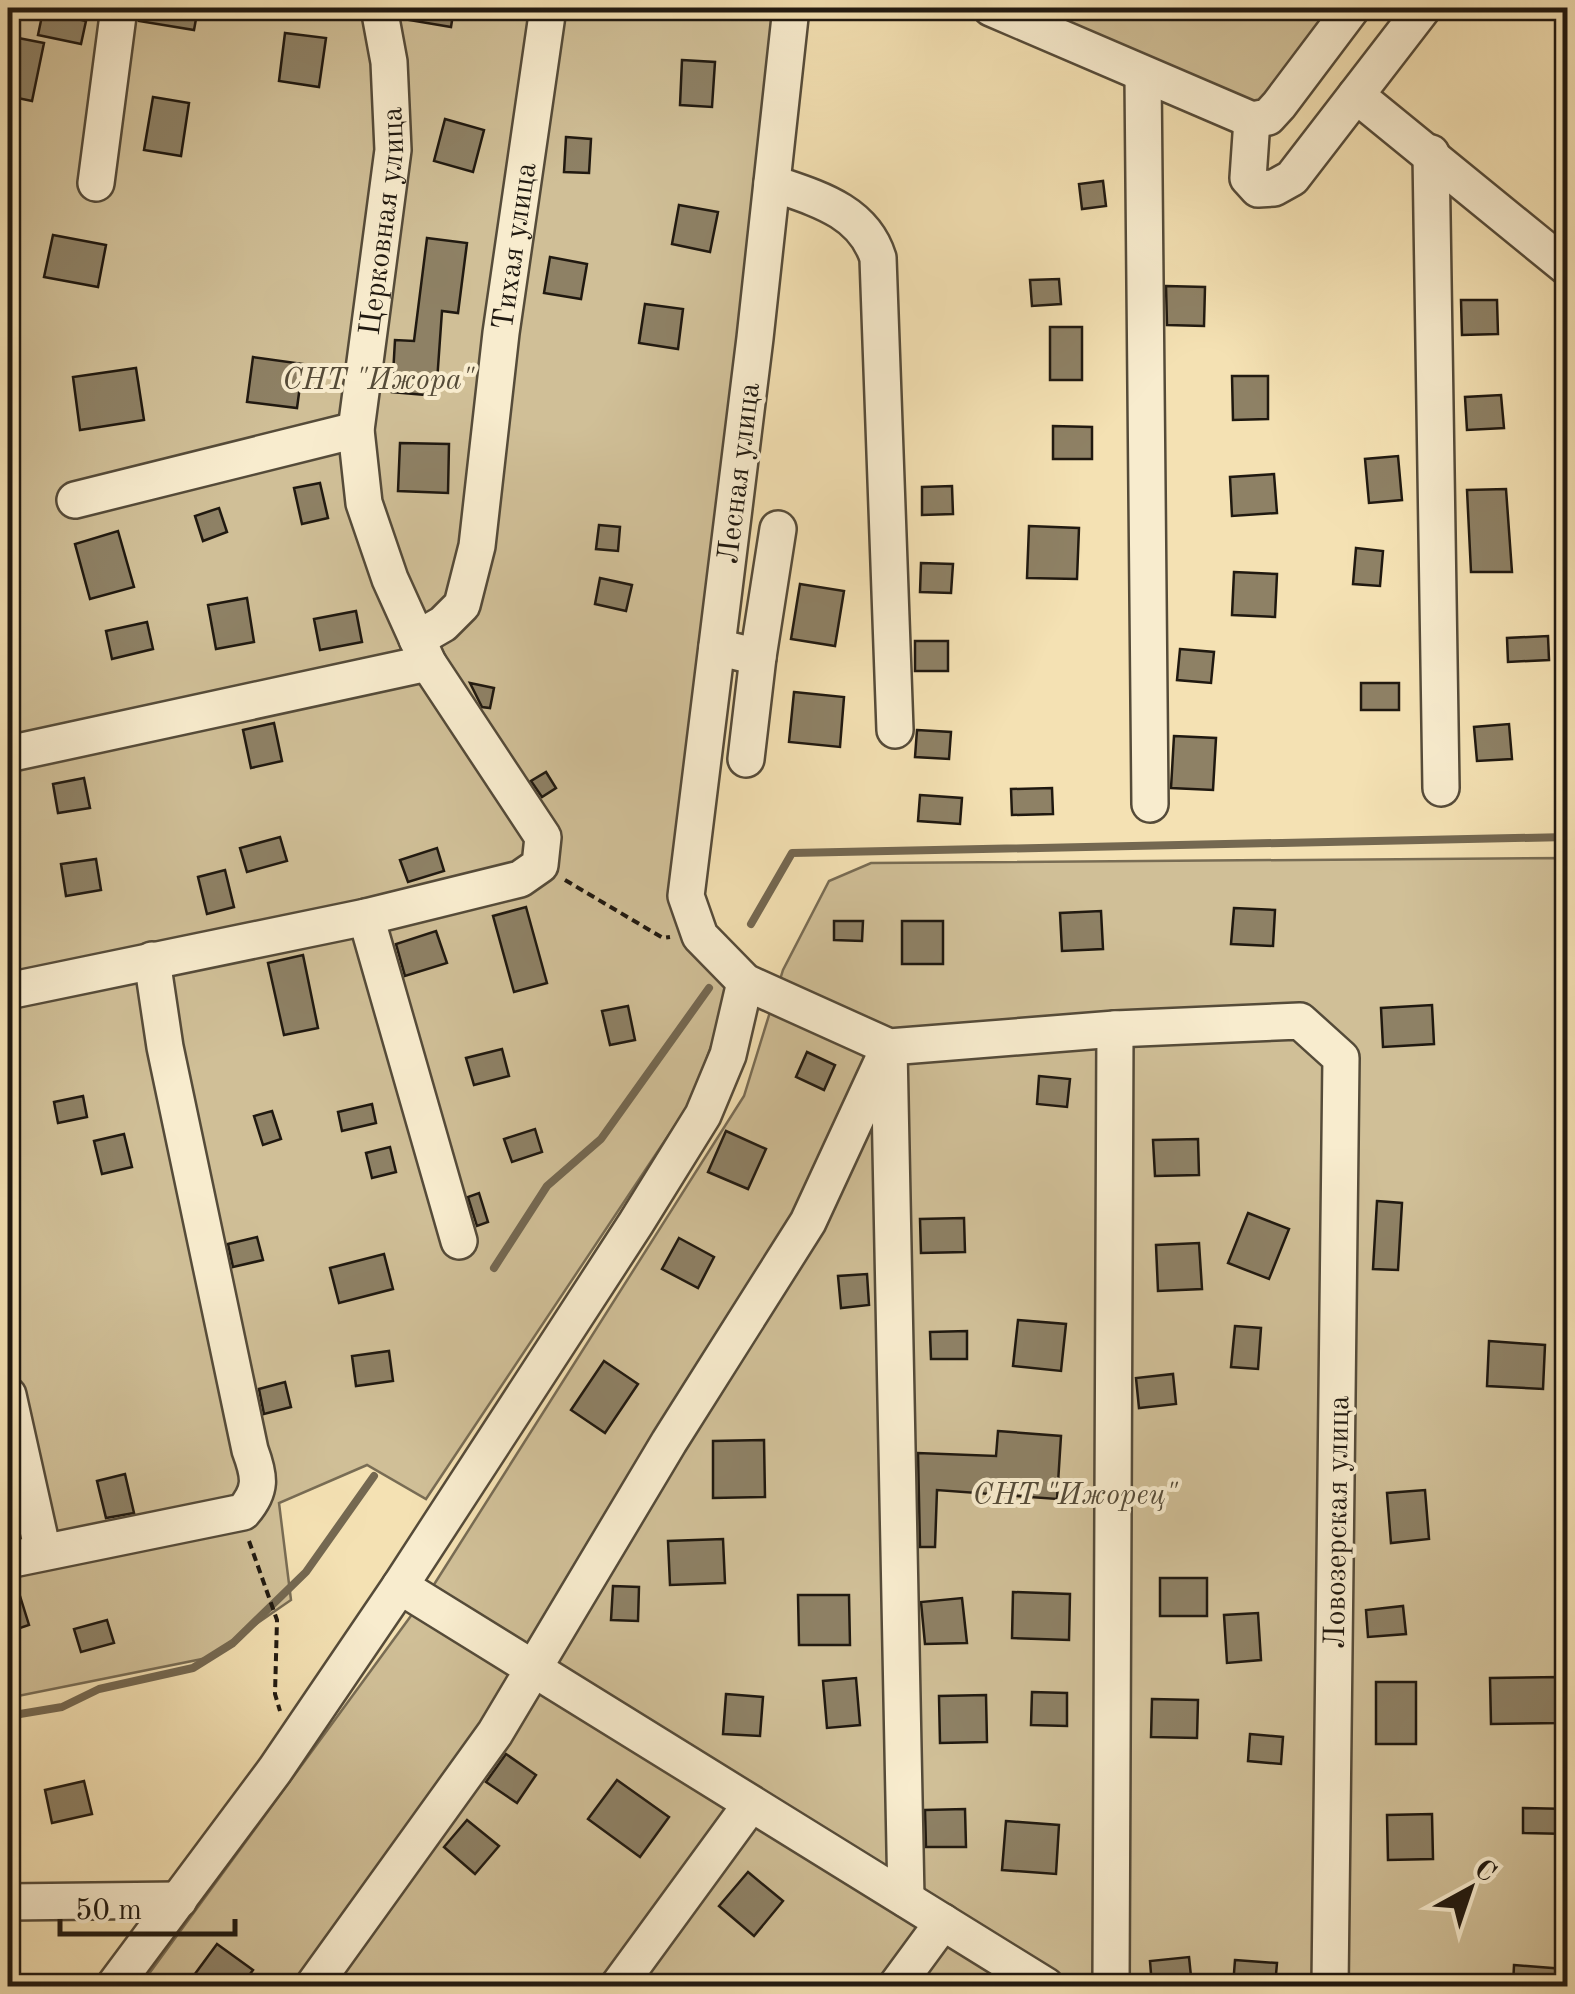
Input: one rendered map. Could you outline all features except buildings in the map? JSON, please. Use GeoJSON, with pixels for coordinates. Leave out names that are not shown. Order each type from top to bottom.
{"type":"FeatureCollection","features":[{"type":"Feature","properties":{"kind":"street"},"geometry":{"type":"LineString","coordinates":[[96,183],[119,8]]}},
{"type":"Feature","properties":{"kind":"street","name":"Церковная улица"},"geometry":{"type":"LineString","coordinates":[[379,8],[389,62],[393,150],[356,430],[364,503],[390,579],[422,651],[543,837],[540,865]]}},
{"type":"Feature","properties":{"kind":"street","name":"Тихая улица"},"geometry":{"type":"LineString","coordinates":[[422,651],[462,605],[477,546],[501,333],[548,8]]}},
{"type":"Feature","properties":{"kind":"street","name":"Лесная улица"},"geometry":{"type":"LineString","coordinates":[[700,936],[686,896],[791,8]]}},
{"type":"Feature","properties":{"kind":"street"},"geometry":{"type":"LineString","coordinates":[[1013,12],[1142,75],[1252,120],[1268,117],[1279,105],[1352,8]]}},
{"type":"Feature","properties":{"kind":"street"},"geometry":{"type":"LineString","coordinates":[[1252,120],[1248,178],[1258,189],[1274,188],[1292,178],[1423,8]]}},
{"type":"Feature","properties":{"kind":"street"},"geometry":{"type":"LineString","coordinates":[[1142,75],[1150,804]]}},
{"type":"Feature","properties":{"kind":"street"},"geometry":{"type":"LineString","coordinates":[[1356,95],[1568,268]]}},
{"type":"Feature","properties":{"kind":"street"},"geometry":{"type":"LineString","coordinates":[[1431,153],[1440,788]]}},
{"type":"Feature","properties":{"kind":"street"},"geometry":{"type":"LineString","coordinates":[[772,183],[816,198],[858,222],[872,239],[878,258],[895,730]]}},
{"type":"Feature","properties":{"kind":"street"},"geometry":{"type":"LineString","coordinates":[[74,500],[356,430]]}},
{"type":"Feature","properties":{"kind":"street"},"geometry":{"type":"LineString","coordinates":[[746,759],[778,529]]}},
{"type":"Feature","properties":{"kind":"street"},"geometry":{"type":"LineString","coordinates":[[717,647],[758,657]]}},
{"type":"Feature","properties":{"kind":"street"},"geometry":{"type":"LineString","coordinates":[[8,754],[422,651]]}},
{"type":"Feature","properties":{"kind":"street"},"geometry":{"type":"LineString","coordinates":[[8,991],[366,917],[520,879],[540,865]]}},
{"type":"Feature","properties":{"kind":"street"},"geometry":{"type":"LineString","coordinates":[[366,917],[459,1241]]}},
{"type":"Feature","properties":{"kind":"street"},"geometry":{"type":"LineString","coordinates":[[700,936],[746,982],[889,1047],[1116,1029],[1111,1986]]}},
{"type":"Feature","properties":{"kind":"street"},"geometry":{"type":"LineString","coordinates":[[8,1560],[242,1512],[255,1498],[261,1479],[250,1450],[173,1086],[152,960]]}},
{"type":"Feature","properties":{"kind":"street"},"geometry":{"type":"LineString","coordinates":[[114,1986],[297,1738],[400,1586],[703,1115],[728,1055],[746,982]]}},
{"type":"Feature","properties":{"kind":"street","name":"Ловозерская улица"},"geometry":{"type":"LineString","coordinates":[[1116,1029],[1300,1021],[1341,1058],[1330,1986]]}},
{"type":"Feature","properties":{"kind":"street"},"geometry":{"type":"LineString","coordinates":[[313,1986],[495,1734],[669,1442],[808,1222],[889,1047]]}},
{"type":"Feature","properties":{"kind":"street"},"geometry":{"type":"LineString","coordinates":[[889,1047],[906,1899]]}},
{"type":"Feature","properties":{"kind":"street"},"geometry":{"type":"LineString","coordinates":[[8,1395],[42,1552]]}},
{"type":"Feature","properties":{"kind":"street"},"geometry":{"type":"LineString","coordinates":[[400,1586],[1046,1986]]}},
{"type":"Feature","properties":{"kind":"street"},"geometry":{"type":"LineString","coordinates":[[618,1986],[751,1804]]}},
{"type":"Feature","properties":{"kind":"street"},"geometry":{"type":"LineString","coordinates":[[8,1902],[179,1900]]}},
{"type":"Feature","properties":{"kind":"street"},"geometry":{"type":"LineString","coordinates":[[896,1986],[943,1922]]}},
{"type":"Feature","properties":{"kind":"path"},"geometry":{"type":"LineString","coordinates":[[540,865],[663,938],[700,936]]}},
{"type":"Feature","properties":{"kind":"path"},"geometry":{"type":"LineString","coordinates":[[242,1512],[250,1548],[278,1620],[275,1694],[280,1714],[297,1738]]}},
{"type":"Feature","properties":{"kind":"green space","name":"СНТ \"Ижора\""},"geometry":{"type":"Polygon","coordinates":[[[8,8],[791,8],[686,896],[745,982],[721,1018],[692,1100],[426,1499],[367,1465],[279,1503],[291,1600],[207,1658],[8,1698],[8,8]]]}},
{"type":"Feature","properties":{"kind":"green space"},"geometry":{"type":"Polygon","coordinates":[[[991,8],[1352,8],[1268,117],[991,8]]]}},
{"type":"Feature","properties":{"kind":"green space","name":"СНТ \"Ижорец\""},"geometry":{"type":"Polygon","coordinates":[[[1567,858],[1567,1986],[140,1986],[435,1583],[744,1096],[783,970],[829,881],[871,863],[1567,858]]]}},
{"type":"Feature","properties":{"kind":"waterway"},"geometry":{"type":"LineString","coordinates":[[751,924],[792,853],[1568,837]]}},
{"type":"Feature","properties":{"kind":"waterway"},"geometry":{"type":"LineString","coordinates":[[494,1268],[547,1186],[601,1139],[709,988]]}},
{"type":"Feature","properties":{"kind":"waterway"},"geometry":{"type":"LineString","coordinates":[[8,1713],[62,1707],[99,1689],[193,1668],[233,1643],[306,1572],[374,1476]]}}]}
